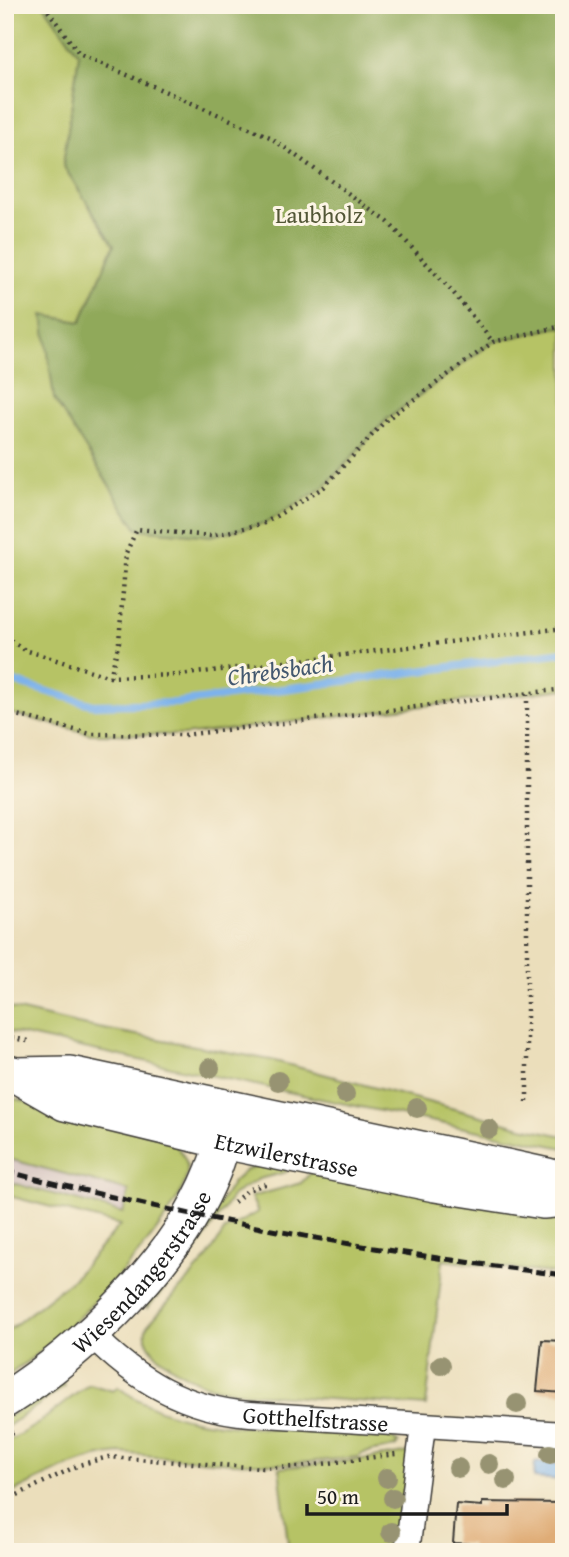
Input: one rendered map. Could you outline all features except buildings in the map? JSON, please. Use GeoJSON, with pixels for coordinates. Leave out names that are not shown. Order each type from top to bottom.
{"type":"FeatureCollection","features":[{"type":"Feature","properties":{"kind":"main road","name":"Etzwilerstrasse"},"geometry":{"type":"LineString","coordinates":[[11,1074],[70,1074],[227,1126],[435,1184],[543,1201],[564,1199]]}},
{"type":"Feature","properties":{"kind":"main road","name":"Etzwilerstrasse"},"geometry":{"type":"LineString","coordinates":[[227,1126],[548,1176],[564,1185]]}},
{"type":"Feature","properties":{"kind":"main road","name":"Wiesendangerstrasse"},"geometry":{"type":"LineString","coordinates":[[5,1400],[40,1376],[91,1334],[139,1285],[176,1236],[207,1184],[227,1126]]}},
{"type":"Feature","properties":{"kind":"street","name":"Gotthelfstrasse"},"geometry":{"type":"LineString","coordinates":[[91,1334],[148,1382],[186,1401],[212,1409],[250,1414],[564,1434]]}},
{"type":"Feature","properties":{"kind":"street"},"geometry":{"type":"LineString","coordinates":[[407,1552],[423,1426]]}},
{"type":"Feature","properties":{"kind":"path"},"geometry":{"type":"LineString","coordinates":[[44,5],[79,54],[270,137],[388,222],[452,291],[493,342]]}},
{"type":"Feature","properties":{"kind":"path"},"geometry":{"type":"LineString","coordinates":[[110,677],[119,642],[126,553],[137,529],[211,536],[265,523],[324,487],[387,419],[493,342],[558,327],[564,328]]}},
{"type":"Feature","properties":{"kind":"path"},"geometry":{"type":"LineString","coordinates":[[5,637],[25,650],[110,677],[179,675],[564,628]]}},
{"type":"Feature","properties":{"kind":"path"},"geometry":{"type":"LineString","coordinates":[[5,712],[91,734],[184,735],[564,689]]}},
{"type":"Feature","properties":{"kind":"path"},"geometry":{"type":"LineString","coordinates":[[527,694],[527,1103]]}},
{"type":"Feature","properties":{"kind":"path"},"geometry":{"type":"LineString","coordinates":[[231,1206],[248,1191],[272,1182]]}},
{"type":"Feature","properties":{"kind":"path"},"geometry":{"type":"LineString","coordinates":[[5,1501],[79,1465],[108,1457],[262,1468],[321,1464],[421,1451]]}},
{"type":"Feature","properties":{"kind":"shaded area"},"geometry":{"type":"Polygon","coordinates":[[[5,1158],[129,1190],[124,1213],[5,1181],[5,1158]]]}},
{"type":"Feature","properties":{"kind":"green space"},"geometry":{"type":"Polygon","coordinates":[[[5,5],[44,5],[79,54],[63,165],[114,245],[81,322],[43,316],[324,487],[387,419],[493,342],[558,327],[564,328],[564,689],[184,735],[91,734],[5,712],[5,5]]]}},
{"type":"Feature","properties":{"kind":"green space","name":"Laubholz"},"geometry":{"type":"Polygon","coordinates":[[[44,5],[564,5],[564,328],[558,327],[493,342],[387,419],[324,487],[265,523],[211,536],[137,529],[54,399],[43,315],[81,322],[114,245],[63,165],[79,54],[44,5]]]}},
{"type":"Feature","properties":{"kind":"green space"},"geometry":{"type":"Polygon","coordinates":[[[5,1007],[77,1024],[271,1060],[564,1136],[564,1148],[5,1031],[5,1007]]]}},
{"type":"Feature","properties":{"kind":"green space"},"geometry":{"type":"Polygon","coordinates":[[[5,1096],[169,1139],[183,1154],[187,1165],[185,1182],[174,1204],[139,1253],[57,1338],[5,1378],[5,1333],[73,1279],[120,1225],[5,1195],[5,1181],[123,1213],[129,1191],[5,1158],[5,1096]]]}},
{"type":"Feature","properties":{"kind":"green space"},"geometry":{"type":"Polygon","coordinates":[[[261,1164],[292,1164],[286,1172],[259,1179],[234,1194],[185,1266],[147,1308],[145,1304],[195,1243],[233,1182],[246,1170],[261,1164]]]}},
{"type":"Feature","properties":{"kind":"green space"},"geometry":{"type":"Polygon","coordinates":[[[316,1167],[564,1213],[564,1275],[443,1260],[426,1406],[228,1391],[201,1383],[163,1360],[149,1344],[147,1326],[205,1261],[225,1230],[258,1212],[251,1197],[301,1183],[316,1167]]]}},
{"type":"Feature","properties":{"kind":"green space"},"geometry":{"type":"Polygon","coordinates":[[[63,1382],[65,1386],[5,1428],[5,1419],[63,1382]]]}},
{"type":"Feature","properties":{"kind":"green space"},"geometry":{"type":"Polygon","coordinates":[[[89,1384],[113,1391],[118,1387],[155,1408],[195,1420],[257,1428],[387,1435],[399,1443],[395,1447],[357,1457],[287,1464],[233,1463],[120,1453],[105,1455],[75,1464],[5,1496],[5,1443],[36,1425],[89,1384]]]}},
{"type":"Feature","properties":{"kind":"green space"},"geometry":{"type":"Polygon","coordinates":[[[421,1451],[407,1552],[289,1552],[279,1468],[421,1451]]]}},
{"type":"Feature","properties":{"kind":"water"},"geometry":{"type":"Polygon","coordinates":[[[535,1462],[564,1464],[564,1480],[534,1478],[535,1462]]]}},
{"type":"Feature","properties":{"kind":"waterway","name":"Chrebsbach"},"geometry":{"type":"LineString","coordinates":[[5,676],[17,683],[94,705],[177,703],[564,652]]}},
{"type":"Feature","properties":{"kind":"railway"},"geometry":{"type":"LineString","coordinates":[[5,1171],[143,1204],[283,1232],[423,1256],[564,1275]]}}]}
